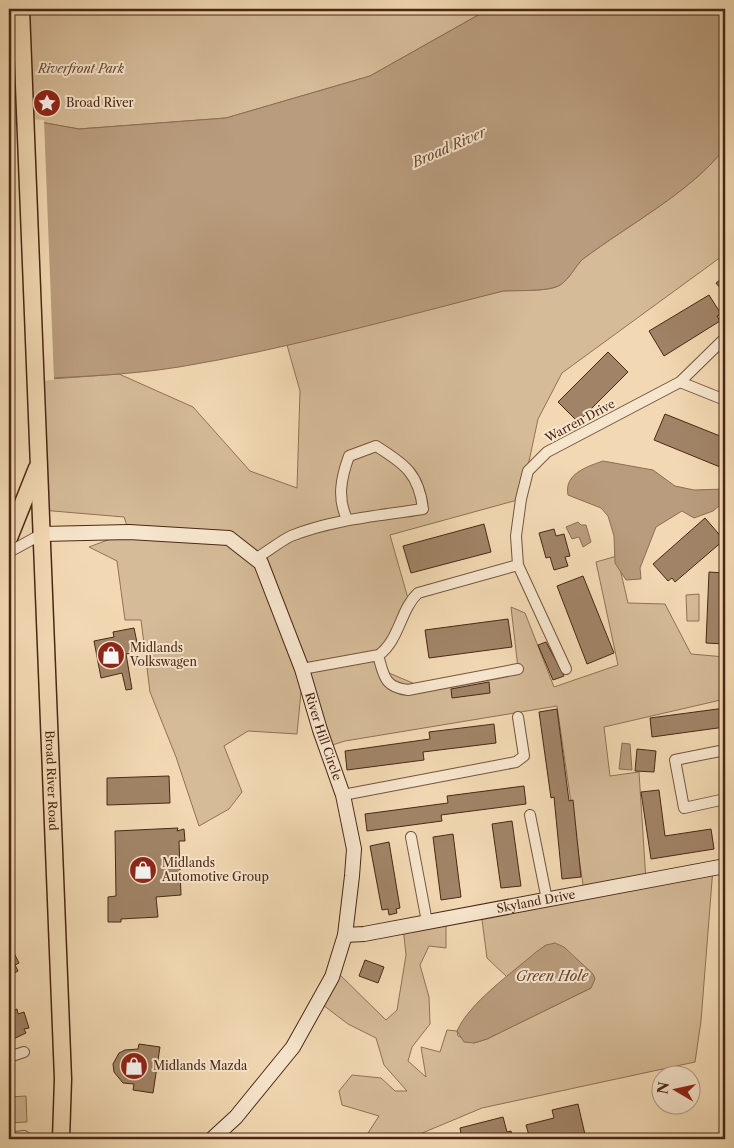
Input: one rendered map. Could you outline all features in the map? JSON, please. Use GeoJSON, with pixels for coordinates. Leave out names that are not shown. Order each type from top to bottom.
{"type":"FeatureCollection","features":[{"type":"Feature","properties":{"kind":"main road","name":"Broad River Road"},"geometry":{"type":"LineString","coordinates":[[21,9],[39,423],[63,1079],[61,1139]]}},
{"type":"Feature","properties":{"kind":"main road"},"geometry":{"type":"LineString","coordinates":[[9,538],[40,461]]}},
{"type":"Feature","properties":{"kind":"street","name":"Warren Drive"},"geometry":{"type":"LineString","coordinates":[[566,670],[518,566],[516,536],[521,499],[528,471],[547,452],[680,382],[725,338]]}},
{"type":"Feature","properties":{"kind":"street"},"geometry":{"type":"LineString","coordinates":[[680,382],[725,400]]}},
{"type":"Feature","properties":{"kind":"street"},"geometry":{"type":"LineString","coordinates":[[255,559],[290,537],[347,520],[423,509],[421,490],[404,463],[376,446],[350,456],[341,477],[341,506],[347,520]]}},
{"type":"Feature","properties":{"kind":"street","name":"River Hill Circle"},"geometry":{"type":"LineString","coordinates":[[9,552],[42,534],[129,532],[229,538],[261,563],[302,669],[320,730],[343,795],[354,849],[345,935],[332,977],[293,1048],[236,1117],[212,1139]]}},
{"type":"Feature","properties":{"kind":"street"},"geometry":{"type":"LineString","coordinates":[[302,669],[378,655],[390,647],[409,602],[418,592],[518,566]]}},
{"type":"Feature","properties":{"kind":"street"},"geometry":{"type":"LineString","coordinates":[[378,655],[387,681],[393,688],[408,690],[518,668]]}},
{"type":"Feature","properties":{"kind":"street"},"geometry":{"type":"LineString","coordinates":[[343,795],[516,762],[524,756],[518,717]]}},
{"type":"Feature","properties":{"kind":"street"},"geometry":{"type":"LineString","coordinates":[[725,750],[676,760],[684,808],[725,799]]}},
{"type":"Feature","properties":{"kind":"street"},"geometry":{"type":"LineString","coordinates":[[530,815],[547,900]]}},
{"type":"Feature","properties":{"kind":"street"},"geometry":{"type":"LineString","coordinates":[[411,837],[427,922]]}},
{"type":"Feature","properties":{"kind":"street","name":"Skyland Drive"},"geometry":{"type":"LineString","coordinates":[[345,935],[364,934],[725,866]]}},
{"type":"Feature","properties":{"kind":"street"},"geometry":{"type":"LineString","coordinates":[[9,1057],[24,1052]]}},
{"type":"Feature","properties":{"kind":"street"},"geometry":{"type":"LineString","coordinates":[[9,1138],[24,1136]]}},
{"type":"Feature","properties":{"kind":"green space","name":"Riverfront Park"},"geometry":{"type":"Polygon","coordinates":[[[43,9],[489,9],[370,76],[226,118],[79,129],[40,122],[9,130],[9,14],[43,9]]]}},
{"type":"Feature","properties":{"kind":"green space"},"geometry":{"type":"Polygon","coordinates":[[[725,148],[725,254],[562,373],[538,419],[521,499],[390,535],[409,602],[379,655],[382,670],[422,687],[518,668],[511,607],[525,613],[554,687],[618,665],[596,562],[617,556],[628,603],[665,604],[691,654],[725,657],[725,699],[604,727],[610,776],[639,772],[646,881],[713,868],[701,1021],[695,1062],[676,1066],[652,1066],[652,1071],[482,1108],[408,1139],[364,1139],[379,1116],[342,1105],[339,1091],[352,1075],[381,1078],[395,1091],[407,1091],[384,1065],[376,1038],[348,1024],[319,1002],[338,973],[386,1020],[397,1010],[406,955],[403,927],[446,919],[446,948],[429,946],[420,965],[429,997],[430,1024],[412,1047],[408,1061],[426,1077],[421,1047],[440,1052],[447,1030],[457,1031],[458,1036],[474,1043],[487,1039],[591,988],[546,945],[507,977],[487,958],[481,912],[584,892],[557,706],[345,741],[326,747],[303,671],[297,734],[248,731],[224,746],[242,792],[229,809],[199,826],[176,757],[150,692],[141,620],[125,620],[117,561],[89,547],[129,532],[124,517],[41,510],[37,380],[119,374],[193,407],[250,471],[297,488],[300,391],[287,345],[503,291],[541,290],[560,285],[583,259],[677,193],[711,164],[725,148]]]}},
{"type":"Feature","properties":{"kind":"green space"},"geometry":{"type":"Polygon","coordinates":[[[699,594],[699,621],[687,621],[686,595],[699,594]]]}},
{"type":"Feature","properties":{"kind":"green space"},"geometry":{"type":"Polygon","coordinates":[[[26,1096],[27,1122],[9,1123],[9,1097],[26,1096]]]}},
{"type":"Feature","properties":{"kind":"water"},"geometry":{"type":"Polygon","coordinates":[[[489,9],[725,9],[725,148],[695,179],[583,259],[567,279],[555,287],[541,290],[503,291],[301,342],[179,367],[115,374],[9,380],[9,130],[40,122],[79,129],[226,118],[370,76],[489,9]]]}},
{"type":"Feature","properties":{"kind":"water"},"geometry":{"type":"Polygon","coordinates":[[[603,461],[653,470],[675,486],[694,490],[725,489],[725,501],[713,511],[694,518],[682,511],[656,527],[640,568],[641,579],[626,580],[615,563],[614,536],[608,516],[601,508],[568,495],[569,482],[578,472],[603,461]]]}},
{"type":"Feature","properties":{"kind":"water"},"geometry":{"type":"Polygon","coordinates":[[[578,522],[581,525],[586,525],[591,542],[583,547],[579,537],[572,539],[566,527],[578,522]]]}},
{"type":"Feature","properties":{"kind":"water"},"geometry":{"type":"Polygon","coordinates":[[[622,743],[630,744],[632,770],[619,769],[622,743]]]}},
{"type":"Feature","properties":{"kind":"water","name":"Green Hole"},"geometry":{"type":"Polygon","coordinates":[[[555,943],[564,947],[593,974],[595,979],[591,988],[487,1039],[474,1043],[464,1042],[457,1031],[463,1020],[481,999],[536,952],[546,945],[555,943]]]}},
{"type":"Feature","properties":{"kind":"pier"},"geometry":{"type":"Polygon","coordinates":[[[29,119],[44,120],[54,380],[14,382],[9,223],[9,127],[29,119]]]}},
{"type":"Feature","properties":{"kind":"building"},"geometry":{"type":"Polygon","coordinates":[[[725,276],[725,294],[716,283],[725,276]]]}},
{"type":"Feature","properties":{"kind":"building"},"geometry":{"type":"Polygon","coordinates":[[[709,295],[721,314],[717,316],[720,321],[664,356],[649,331],[709,295]]]}},
{"type":"Feature","properties":{"kind":"building"},"geometry":{"type":"Polygon","coordinates":[[[608,352],[628,372],[578,422],[558,402],[608,352]]]}},
{"type":"Feature","properties":{"kind":"building"},"geometry":{"type":"Polygon","coordinates":[[[665,414],[725,438],[725,453],[720,467],[654,440],[665,414]]]}},
{"type":"Feature","properties":{"kind":"building"},"geometry":{"type":"Polygon","coordinates":[[[705,518],[724,540],[675,582],[672,578],[668,581],[653,564],[705,518]]]}},
{"type":"Feature","properties":{"kind":"building"},"geometry":{"type":"Polygon","coordinates":[[[484,524],[491,552],[411,573],[403,546],[484,524]]]}},
{"type":"Feature","properties":{"kind":"building"},"geometry":{"type":"Polygon","coordinates":[[[554,529],[556,536],[564,534],[570,556],[565,557],[568,566],[554,570],[550,557],[546,558],[539,533],[554,529]]]}},
{"type":"Feature","properties":{"kind":"building"},"geometry":{"type":"Polygon","coordinates":[[[709,572],[725,573],[725,644],[706,643],[709,572]]]}},
{"type":"Feature","properties":{"kind":"building"},"geometry":{"type":"Polygon","coordinates":[[[583,576],[614,653],[587,664],[557,586],[583,576]]]}},
{"type":"Feature","properties":{"kind":"building"},"geometry":{"type":"Polygon","coordinates":[[[508,619],[512,647],[429,658],[425,630],[508,619]]]}},
{"type":"Feature","properties":{"kind":"building"},"geometry":{"type":"Polygon","coordinates":[[[134,628],[139,652],[126,654],[132,689],[126,690],[122,673],[101,678],[94,641],[114,637],[113,632],[134,628]]]}},
{"type":"Feature","properties":{"kind":"building"},"geometry":{"type":"Polygon","coordinates":[[[546,642],[564,676],[553,680],[538,645],[546,642]]]}},
{"type":"Feature","properties":{"kind":"building"},"geometry":{"type":"Polygon","coordinates":[[[489,682],[490,693],[452,698],[451,689],[489,682]]]}},
{"type":"Feature","properties":{"kind":"building"},"geometry":{"type":"Polygon","coordinates":[[[725,708],[725,727],[652,737],[650,718],[725,708]]]}},
{"type":"Feature","properties":{"kind":"building"},"geometry":{"type":"Polygon","coordinates":[[[557,709],[569,801],[573,800],[581,877],[562,879],[554,797],[551,798],[539,712],[557,709]]]}},
{"type":"Feature","properties":{"kind":"building"},"geometry":{"type":"Polygon","coordinates":[[[494,724],[496,743],[423,752],[424,760],[347,770],[345,751],[430,739],[429,732],[494,724]]]}},
{"type":"Feature","properties":{"kind":"building"},"geometry":{"type":"Polygon","coordinates":[[[637,749],[656,751],[654,772],[635,771],[637,749]]]}},
{"type":"Feature","properties":{"kind":"building"},"geometry":{"type":"Polygon","coordinates":[[[169,776],[170,803],[107,805],[107,778],[169,776]]]}},
{"type":"Feature","properties":{"kind":"building"},"geometry":{"type":"Polygon","coordinates":[[[524,786],[526,804],[441,815],[442,821],[367,831],[365,814],[448,803],[447,796],[524,786]]]}},
{"type":"Feature","properties":{"kind":"building"},"geometry":{"type":"Polygon","coordinates":[[[659,790],[665,836],[711,829],[714,849],[651,859],[641,792],[659,790]]]}},
{"type":"Feature","properties":{"kind":"building"},"geometry":{"type":"Polygon","coordinates":[[[512,821],[521,886],[501,888],[492,824],[512,821]]]}},
{"type":"Feature","properties":{"kind":"building"},"geometry":{"type":"Polygon","coordinates":[[[178,828],[177,831],[184,829],[185,841],[179,841],[181,895],[156,897],[158,917],[121,919],[121,922],[108,922],[108,897],[116,896],[115,831],[178,828]]]}},
{"type":"Feature","properties":{"kind":"building"},"geometry":{"type":"Polygon","coordinates":[[[453,834],[461,897],[441,900],[433,837],[453,834]]]}},
{"type":"Feature","properties":{"kind":"building"},"geometry":{"type":"Polygon","coordinates":[[[389,842],[400,908],[396,909],[397,913],[389,915],[388,909],[382,910],[370,846],[389,842]]]}},
{"type":"Feature","properties":{"kind":"building"},"geometry":{"type":"Polygon","coordinates":[[[9,943],[19,963],[15,965],[18,971],[9,976],[9,943]]]}},
{"type":"Feature","properties":{"kind":"building"},"geometry":{"type":"Polygon","coordinates":[[[365,960],[384,967],[378,983],[359,976],[365,960]]]}},
{"type":"Feature","properties":{"kind":"building"},"geometry":{"type":"Polygon","coordinates":[[[17,1009],[18,1014],[24,1012],[29,1028],[24,1029],[26,1033],[9,1041],[9,1012],[17,1009]]]}},
{"type":"Feature","properties":{"kind":"building"},"geometry":{"type":"Polygon","coordinates":[[[139,1044],[160,1047],[153,1093],[133,1090],[134,1084],[123,1083],[114,1072],[113,1064],[119,1053],[125,1050],[138,1049],[139,1044]]]}},
{"type":"Feature","properties":{"kind":"building"},"geometry":{"type":"Polygon","coordinates":[[[578,1104],[586,1139],[530,1139],[526,1125],[554,1118],[552,1110],[578,1104]]]}},
{"type":"Feature","properties":{"kind":"building"},"geometry":{"type":"Polygon","coordinates":[[[503,1117],[507,1132],[511,1131],[513,1139],[462,1139],[460,1128],[503,1117]]]}},
{"type":"Feature","properties":{"kind":"place","name":"Broad River"},"geometry":{"type":"Point","coordinates":[47,103]}},
{"type":"Feature","properties":{"kind":"place","name":"Midlands Volkswagen"},"geometry":{"type":"Point","coordinates":[111,655]}},
{"type":"Feature","properties":{"kind":"place","name":"Midlands Automotive Group"},"geometry":{"type":"Point","coordinates":[143,870]}},
{"type":"Feature","properties":{"kind":"place","name":"Midlands Mazda"},"geometry":{"type":"Point","coordinates":[134,1066]}}]}
